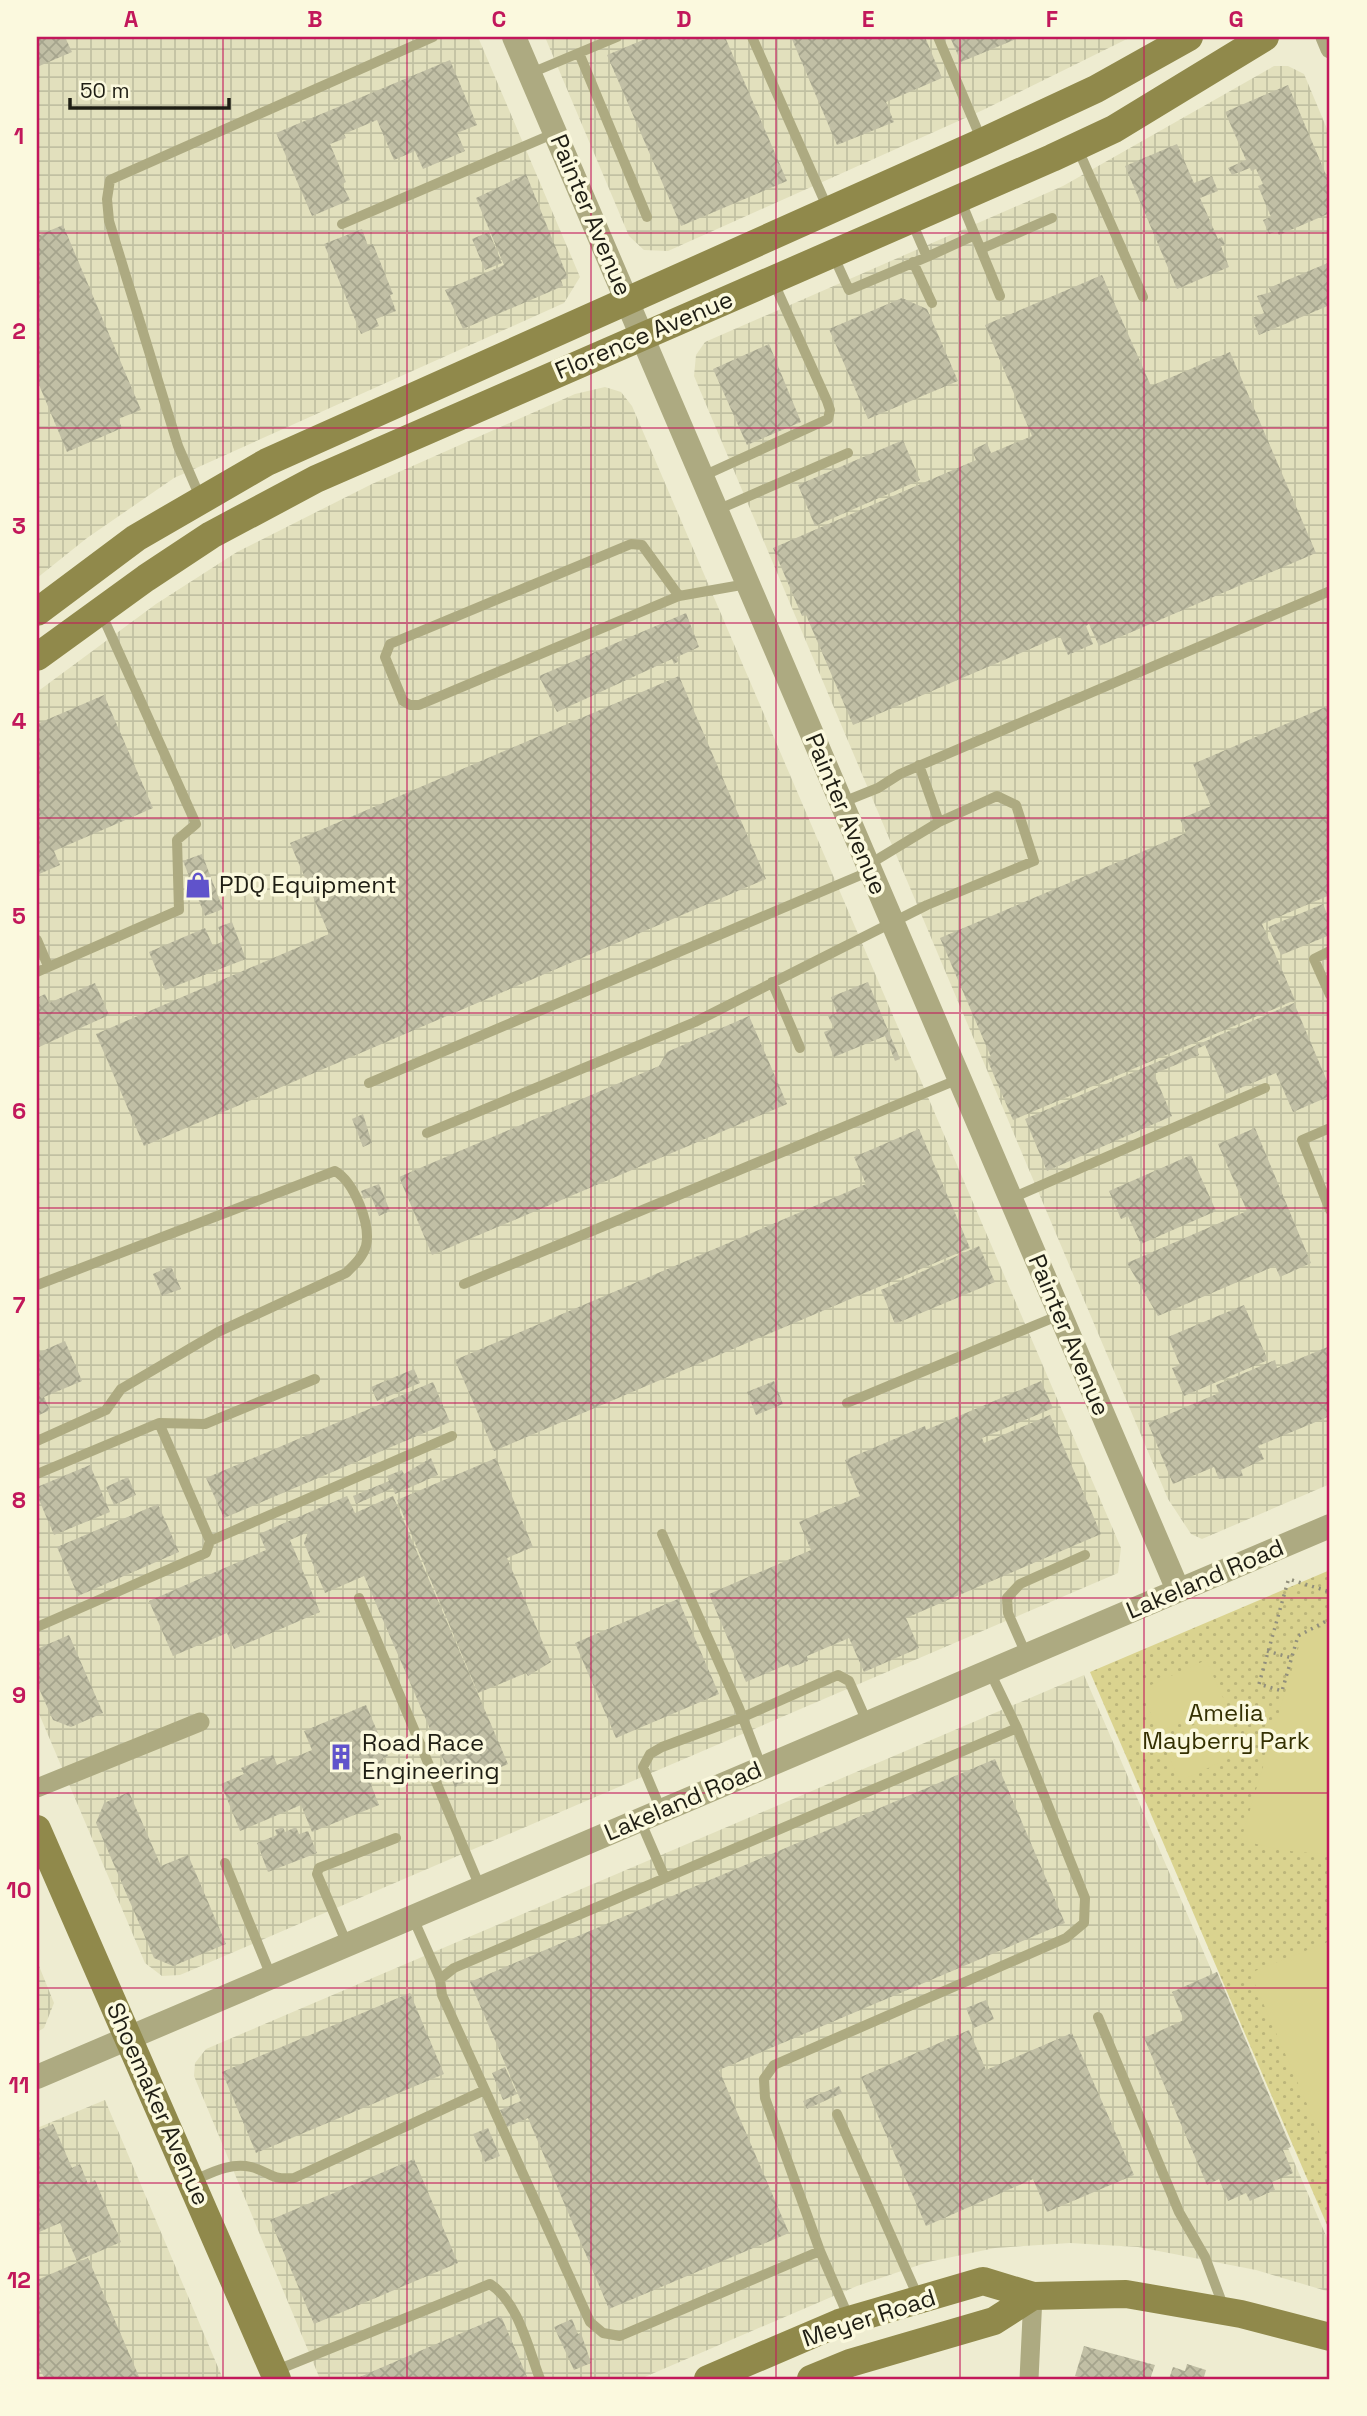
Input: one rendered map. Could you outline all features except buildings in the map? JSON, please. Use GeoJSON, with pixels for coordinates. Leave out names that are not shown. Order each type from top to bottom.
{"type":"FeatureCollection","features":[{"type":"Feature","properties":{"kind":"main road","name":"Florence Avenue"},"geometry":{"type":"LineString","coordinates":[[37,612],[136,538],[200,499],[333,431],[982,142],[1096,89],[1189,37]]}},
{"type":"Feature","properties":{"kind":"main road","name":"Florence Avenue"},"geometry":{"type":"LineString","coordinates":[[37,657],[200,542],[267,503],[642,335],[960,199],[1114,129],[1265,37]]}},
{"type":"Feature","properties":{"kind":"main road","name":"Shoemaker Avenue"},"geometry":{"type":"LineString","coordinates":[[37,1829],[275,2376]]}},
{"type":"Feature","properties":{"kind":"main road","name":"Meyer Road"},"geometry":{"type":"LineString","coordinates":[[708,2379],[743,2372],[850,2320],[983,2281],[1033,2295],[1126,2294],[1225,2311],[1330,2337]]}},
{"type":"Feature","properties":{"kind":"main road","name":"Meyer Road"},"geometry":{"type":"LineString","coordinates":[[811,2379],[850,2363],[994,2321],[1033,2295]]}},
{"type":"Feature","properties":{"kind":"street"},"geometry":{"type":"LineString","coordinates":[[1325,37],[1330,49]]}},
{"type":"Feature","properties":{"kind":"street","name":"Painter Avenue"},"geometry":{"type":"LineString","coordinates":[[517,38],[555,133],[1178,1590]]}},
{"type":"Feature","properties":{"kind":"street","name":"Lakeland Road"},"geometry":{"type":"LineString","coordinates":[[37,2077],[1330,1526]]}},
{"type":"Feature","properties":{"kind":"street"},"geometry":{"type":"LineString","coordinates":[[37,1788],[200,1722]]}},
{"type":"Feature","properties":{"kind":"street"},"geometry":{"type":"LineString","coordinates":[[1029,2379],[1033,2295]]}},
{"type":"Feature","properties":{"kind":"lane"},"geometry":{"type":"LineString","coordinates":[[200,499],[178,446],[110,221],[107,199],[110,180],[433,37]]}},
{"type":"Feature","properties":{"kind":"lane"},"geometry":{"type":"LineString","coordinates":[[530,74],[617,37]]}},
{"type":"Feature","properties":{"kind":"lane"},"geometry":{"type":"LineString","coordinates":[[752,37],[829,211]]}},
{"type":"Feature","properties":{"kind":"lane"},"geometry":{"type":"LineString","coordinates":[[938,37],[982,142]]}},
{"type":"Feature","properties":{"kind":"lane"},"geometry":{"type":"LineString","coordinates":[[579,53],[648,217]]}},
{"type":"Feature","properties":{"kind":"lane"},"geometry":{"type":"LineString","coordinates":[[342,224],[555,133]]}},
{"type":"Feature","properties":{"kind":"lane"},"geometry":{"type":"LineString","coordinates":[[1077,146],[1143,297]]}},
{"type":"Feature","properties":{"kind":"lane"},"geometry":{"type":"LineString","coordinates":[[960,199],[1000,296]]}},
{"type":"Feature","properties":{"kind":"lane"},"geometry":{"type":"LineString","coordinates":[[981,250],[1052,218]]}},
{"type":"Feature","properties":{"kind":"lane"},"geometry":{"type":"LineString","coordinates":[[911,220],[927,257]]}},
{"type":"Feature","properties":{"kind":"lane"},"geometry":{"type":"LineString","coordinates":[[833,253],[849,289],[975,235]]}},
{"type":"Feature","properties":{"kind":"lane"},"geometry":{"type":"LineString","coordinates":[[913,262],[932,303]]}},
{"type":"Feature","properties":{"kind":"lane"},"geometry":{"type":"LineString","coordinates":[[702,477],[828,419],[830,410],[827,401],[772,279]]}},
{"type":"Feature","properties":{"kind":"lane"},"geometry":{"type":"LineString","coordinates":[[717,511],[848,453]]}},
{"type":"Feature","properties":{"kind":"lane"},"geometry":{"type":"LineString","coordinates":[[679,596],[642,545],[631,544],[390,644],[385,657],[403,701],[410,705],[419,705],[679,596],[748,584]]}},
{"type":"Feature","properties":{"kind":"lane"},"geometry":{"type":"LineString","coordinates":[[842,803],[919,765],[1330,591]]}},
{"type":"Feature","properties":{"kind":"lane"},"geometry":{"type":"LineString","coordinates":[[37,972],[179,910],[177,840],[196,824],[100,611]]}},
{"type":"Feature","properties":{"kind":"lane"},"geometry":{"type":"LineString","coordinates":[[919,765],[939,822]]}},
{"type":"Feature","properties":{"kind":"lane"},"geometry":{"type":"LineString","coordinates":[[369,1083],[869,868],[939,822],[997,796],[1016,805],[1034,861],[927,905],[695,1022],[427,1133]]}},
{"type":"Feature","properties":{"kind":"lane"},"geometry":{"type":"LineString","coordinates":[[37,940],[48,966]]}},
{"type":"Feature","properties":{"kind":"lane"},"geometry":{"type":"LineString","coordinates":[[1330,951],[1314,959],[1330,995]]}},
{"type":"Feature","properties":{"kind":"lane"},"geometry":{"type":"LineString","coordinates":[[772,982],[800,1048]]}},
{"type":"Feature","properties":{"kind":"lane"},"geometry":{"type":"LineString","coordinates":[[464,1284],[959,1079]]}},
{"type":"Feature","properties":{"kind":"lane"},"geometry":{"type":"LineString","coordinates":[[1010,1198],[1265,1088]]}},
{"type":"Feature","properties":{"kind":"lane"},"geometry":{"type":"LineString","coordinates":[[1330,1128],[1301,1140],[1330,1210]]}},
{"type":"Feature","properties":{"kind":"lane"},"geometry":{"type":"LineString","coordinates":[[37,1285],[335,1171],[345,1177],[367,1227],[366,1247],[359,1260],[346,1273],[218,1332],[121,1389],[106,1410],[37,1441]]}},
{"type":"Feature","properties":{"kind":"lane"},"geometry":{"type":"LineString","coordinates":[[847,1403],[1060,1315]]}},
{"type":"Feature","properties":{"kind":"lane"},"geometry":{"type":"LineString","coordinates":[[37,1474],[159,1423],[205,1424],[315,1379]]}},
{"type":"Feature","properties":{"kind":"lane"},"geometry":{"type":"LineString","coordinates":[[159,1423],[211,1541]]}},
{"type":"Feature","properties":{"kind":"lane"},"geometry":{"type":"LineString","coordinates":[[38,1625],[206,1553],[211,1541],[452,1436]]}},
{"type":"Feature","properties":{"kind":"lane"},"geometry":{"type":"LineString","coordinates":[[662,1534],[743,1717],[762,1768]]}},
{"type":"Feature","properties":{"kind":"lane"},"geometry":{"type":"LineString","coordinates":[[1026,1655],[1008,1613],[1007,1598],[1020,1584],[1085,1555]]}},
{"type":"Feature","properties":{"kind":"lane"},"geometry":{"type":"LineString","coordinates":[[359,1598],[480,1888]]}},
{"type":"Feature","properties":{"kind":"lane"},"geometry":{"type":"LineString","coordinates":[[850,2320],[820,2250],[765,2098],[764,2079],[774,2065],[1066,1938],[1084,1923],[1085,1898],[1017,1728],[990,1671]]}},
{"type":"Feature","properties":{"kind":"lane"},"geometry":{"type":"LineString","coordinates":[[665,1878],[643,1767],[644,1762],[662,1747],[743,1717],[838,1675],[849,1681],[867,1723]]}},
{"type":"Feature","properties":{"kind":"lane"},"geometry":{"type":"LineString","coordinates":[[440,1979],[454,1968],[1017,1728]]}},
{"type":"Feature","properties":{"kind":"lane"},"geometry":{"type":"LineString","coordinates":[[347,1945],[317,1874],[319,1868],[396,1838]]}},
{"type":"Feature","properties":{"kind":"lane"},"geometry":{"type":"LineString","coordinates":[[225,1863],[271,1977]]}},
{"type":"Feature","properties":{"kind":"lane"},"geometry":{"type":"LineString","coordinates":[[412,1917],[440,1979],[442,1995],[590,2322],[604,2333],[620,2336],[820,2250]]}},
{"type":"Feature","properties":{"kind":"lane"},"geometry":{"type":"LineString","coordinates":[[1098,2017],[1179,2212],[1205,2257],[1225,2311]]}},
{"type":"Feature","properties":{"kind":"lane"},"geometry":{"type":"LineString","coordinates":[[191,2181],[232,2165],[253,2167],[274,2179],[293,2178],[485,2090]]}},
{"type":"Feature","properties":{"kind":"lane"},"geometry":{"type":"LineString","coordinates":[[837,2114],[919,2300]]}},
{"type":"Feature","properties":{"kind":"lane"},"geometry":{"type":"LineString","coordinates":[[275,2376],[490,2284],[500,2291],[517,2318],[540,2379]]}},
{"type":"Feature","properties":{"kind":"path"},"geometry":{"type":"LineString","coordinates":[[1330,1592],[1290,1581],[1259,1684],[1282,1691],[1298,1636],[1330,1619]]}},
{"type":"Feature","properties":{"kind":"path"},"geometry":{"type":"LineString","coordinates":[[1267,1651],[1292,1658]]}},
{"type":"Feature","properties":{"kind":"shaded area"},"geometry":{"type":"Polygon","coordinates":[[[37,37],[478,37],[580,277],[564,303],[174,478],[87,538],[37,578],[37,37]]]}},
{"type":"Feature","properties":{"kind":"shaded area"},"geometry":{"type":"Polygon","coordinates":[[[545,37],[1131,37],[983,110],[668,251],[644,250],[629,236],[545,37]]]}},
{"type":"Feature","properties":{"kind":"shaded area"},"geometry":{"type":"Polygon","coordinates":[[[1274,66],[1288,66],[1304,74],[1330,136],[1330,1484],[1202,1539],[1191,1534],[1168,1499],[694,376],[696,355],[705,342],[1063,186],[1274,66]]]}},
{"type":"Feature","properties":{"kind":"shaded area"},"geometry":{"type":"Polygon","coordinates":[[[605,387],[621,392],[632,406],[1121,1548],[1118,1573],[180,1975],[162,1976],[145,1963],[37,1709],[37,692],[156,604],[237,552],[372,484],[575,394],[605,387]]]}},
{"type":"Feature","properties":{"kind":"shaded area"},"geometry":{"type":"Polygon","coordinates":[[[1084,1675],[1330,2245],[1330,2292],[1256,2270],[1138,2247],[1070,2243],[995,2248],[928,2262],[857,2286],[640,2379],[320,2379],[194,2076],[195,2063],[206,2049],[1084,1675]]]}},
{"type":"Feature","properties":{"kind":"shaded area"},"geometry":{"type":"Polygon","coordinates":[[[37,1961],[54,2003],[44,2028],[37,2032],[37,1961]]]}},
{"type":"Feature","properties":{"kind":"shaded area"},"geometry":{"type":"Polygon","coordinates":[[[105,2100],[223,2379],[37,2379],[37,2128],[105,2100]]]}},
{"type":"Feature","properties":{"kind":"green space","name":"Amelia Mayberry Park"},"geometry":{"type":"Polygon","coordinates":[[[1330,1570],[1330,2232],[1090,1672],[1330,1570]]]}},
{"type":"Feature","properties":{"kind":"green space"},"geometry":{"type":"Polygon","coordinates":[[[1330,1623],[1330,1855],[1280,1850],[1241,1840],[1302,1636],[1330,1623]]]}},
{"type":"Feature","properties":{"kind":"green space"},"geometry":{"type":"Polygon","coordinates":[[[1206,1660],[1225,1702],[1159,1732],[1140,1690],[1206,1660]]]}},
{"type":"Feature","properties":{"kind":"green space"},"geometry":{"type":"Polygon","coordinates":[[[1226,1710],[1245,1751],[1180,1781],[1161,1740],[1226,1710]]]}},
{"type":"Feature","properties":{"kind":"green space"},"geometry":{"type":"Polygon","coordinates":[[[1330,1941],[1330,2157],[1250,1973],[1330,1941]]]}},
{"type":"Feature","properties":{"kind":"place","name":"PDQ Equipment"},"geometry":{"type":"Point","coordinates":[198,885]}},
{"type":"Feature","properties":{"kind":"place","name":"Road Race Engineering"},"geometry":{"type":"Point","coordinates":[341,1757]}}]}
